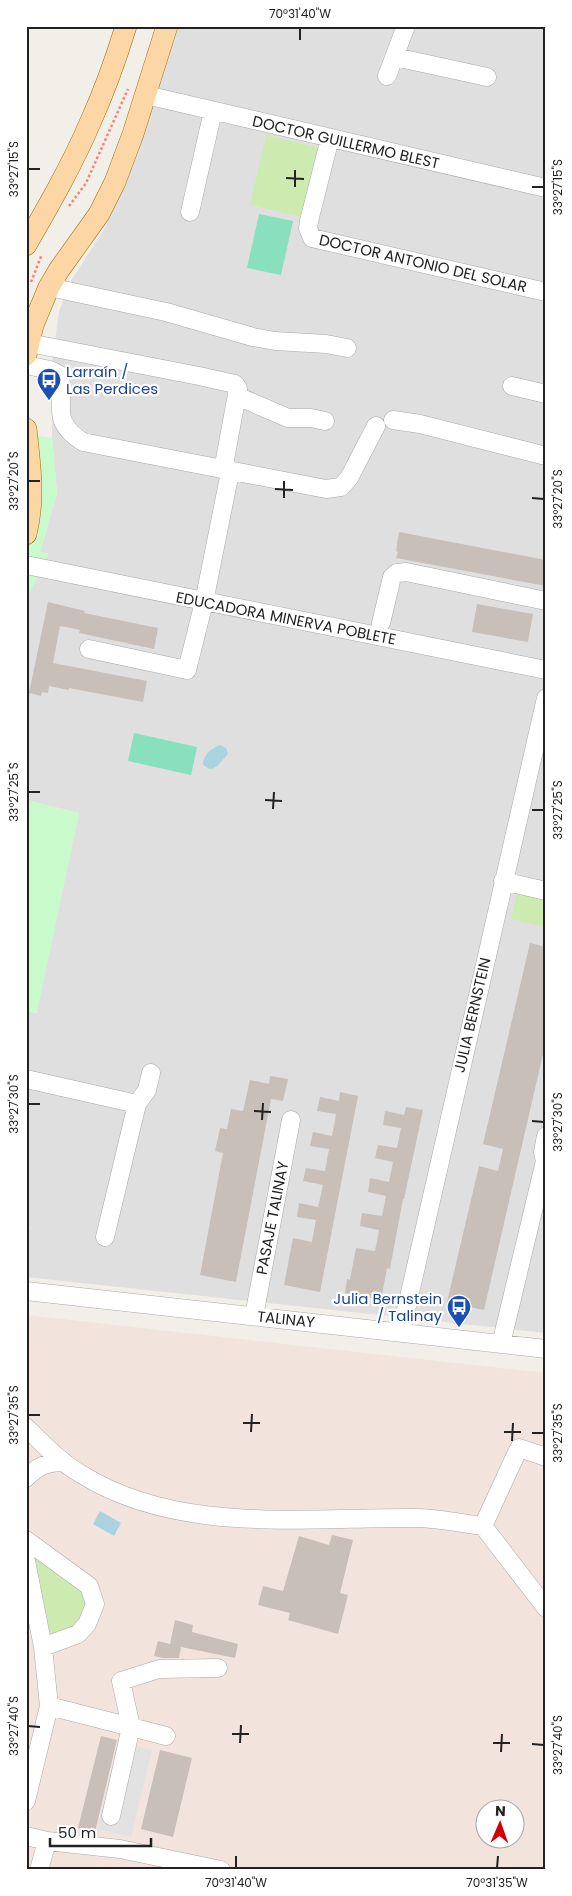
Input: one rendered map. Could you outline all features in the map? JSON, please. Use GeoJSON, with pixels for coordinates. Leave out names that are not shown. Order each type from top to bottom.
{"type":"FeatureCollection","features":[{"type":"Feature","properties":{"kind":"main road"},"geometry":{"type":"LineString","coordinates":[[26,245],[90,124],[126,26]]}},
{"type":"Feature","properties":{"kind":"main road"},"geometry":{"type":"LineString","coordinates":[[27,349],[33,325],[49,287],[99,214],[111,190],[133,134],[167,26]]}},
{"type":"Feature","properties":{"kind":"main road"},"geometry":{"type":"LineString","coordinates":[[26,429],[32,488],[26,534]]}},
{"type":"Feature","properties":{"kind":"street"},"geometry":{"type":"LineString","coordinates":[[387,76],[396,57],[406,26]]}},
{"type":"Feature","properties":{"kind":"street"},"geometry":{"type":"LineString","coordinates":[[396,57],[487,77]]}},
{"type":"Feature","properties":{"kind":"street","name":"DOCTOR GUILLERMO BLEST"},"geometry":{"type":"LineString","coordinates":[[146,95],[546,188]]}},
{"type":"Feature","properties":{"kind":"street"},"geometry":{"type":"LineString","coordinates":[[190,212],[213,111]]}},
{"type":"Feature","properties":{"kind":"street","name":"DOCTOR ANTONIO DEL SOLAR"},"geometry":{"type":"LineString","coordinates":[[330,138],[308,221],[308,228],[312,238],[546,292]]}},
{"type":"Feature","properties":{"kind":"street"},"geometry":{"type":"LineString","coordinates":[[49,287],[166,312],[253,337],[275,341],[326,344],[347,348]]}},
{"type":"Feature","properties":{"kind":"street"},"geometry":{"type":"LineString","coordinates":[[27,349],[199,376],[235,384],[238,389],[204,602],[187,670],[89,649]]}},
{"type":"Feature","properties":{"kind":"street"},"geometry":{"type":"LineString","coordinates":[[26,365],[60,374],[61,417],[65,427],[73,436],[83,442],[225,476],[326,489],[341,487],[349,478],[376,426]]}},
{"type":"Feature","properties":{"kind":"street"},"geometry":{"type":"LineString","coordinates":[[512,386],[546,394]]}},
{"type":"Feature","properties":{"kind":"street"},"geometry":{"type":"LineString","coordinates":[[237,396],[288,418],[326,421]]}},
{"type":"Feature","properties":{"kind":"street"},"geometry":{"type":"LineString","coordinates":[[393,420],[420,424],[546,456]]}},
{"type":"Feature","properties":{"kind":"street","name":"EDUCADORA MINERVA POBLETE"},"geometry":{"type":"LineString","coordinates":[[26,565],[546,670]]}},
{"type":"Feature","properties":{"kind":"street"},"geometry":{"type":"LineString","coordinates":[[381,623],[392,577],[397,573],[406,572],[546,601]]}},
{"type":"Feature","properties":{"kind":"street","name":"JULIA BERNSTEIN"},"geometry":{"type":"LineString","coordinates":[[401,1332],[546,698]]}},
{"type":"Feature","properties":{"kind":"street"},"geometry":{"type":"LineString","coordinates":[[503,881],[546,892]]}},
{"type":"Feature","properties":{"kind":"street"},"geometry":{"type":"LineString","coordinates":[[105,1237],[137,1104],[147,1090],[151,1072]]}},
{"type":"Feature","properties":{"kind":"street"},"geometry":{"type":"LineString","coordinates":[[26,1079],[137,1104]]}},
{"type":"Feature","properties":{"kind":"street","name":"PASAJE TALINAY"},"geometry":{"type":"LineString","coordinates":[[254,1316],[290,1120]]}},
{"type":"Feature","properties":{"kind":"street"},"geometry":{"type":"LineString","coordinates":[[501,1344],[545,1160],[543,1152],[546,1136]]}},
{"type":"Feature","properties":{"kind":"street","name":"TALINAY"},"geometry":{"type":"LineString","coordinates":[[26,1291],[546,1349]]}},
{"type":"Feature","properties":{"kind":"street"},"geometry":{"type":"LineString","coordinates":[[26,1427],[48,1449],[80,1474],[113,1491],[148,1503],[193,1513],[274,1520],[417,1518],[482,1526],[546,1608]]}},
{"type":"Feature","properties":{"kind":"street"},"geometry":{"type":"LineString","coordinates":[[482,1526],[519,1448],[546,1456]]}},
{"type":"Feature","properties":{"kind":"street"},"geometry":{"type":"LineString","coordinates":[[26,1478],[37,1467],[49,1462],[64,1462]]}},
{"type":"Feature","properties":{"kind":"street"},"geometry":{"type":"LineString","coordinates":[[26,1540],[89,1586],[95,1604],[87,1624],[78,1634],[43,1647]]}},
{"type":"Feature","properties":{"kind":"street"},"geometry":{"type":"LineString","coordinates":[[26,1561],[43,1647],[49,1706],[26,1801]]}},
{"type":"Feature","properties":{"kind":"street"},"geometry":{"type":"LineString","coordinates":[[111,1816],[131,1727],[121,1681],[159,1669],[218,1668]]}},
{"type":"Feature","properties":{"kind":"street"},"geometry":{"type":"LineString","coordinates":[[49,1706],[166,1736]]}},
{"type":"Feature","properties":{"kind":"street"},"geometry":{"type":"LineString","coordinates":[[26,1836],[46,1841],[120,1850],[221,1870]]}},
{"type":"Feature","properties":{"kind":"street"},"geometry":{"type":"LineString","coordinates":[[39,1870],[46,1841]]}},
{"type":"Feature","properties":{"kind":"shaded area"},"geometry":{"type":"Polygon","coordinates":[[[179,26],[546,26],[546,1333],[26,1277],[26,1242],[30,1226],[26,1224],[26,1010],[36,1013],[79,813],[26,800],[26,600],[48,555],[40,552],[57,493],[52,438],[52,363],[59,312],[69,284],[105,228],[136,149],[179,26]]]}},
{"type":"Feature","properties":{"kind":"shaded area"},"geometry":{"type":"Polygon","coordinates":[[[26,1315],[546,1373],[546,1870],[26,1870],[26,1315]]]}},
{"type":"Feature","properties":{"kind":"shaded area"},"geometry":{"type":"Polygon","coordinates":[[[118,1742],[152,1750],[131,1837],[97,1829],[118,1742]]]}},
{"type":"Feature","properties":{"kind":"green space"},"geometry":{"type":"Polygon","coordinates":[[[266,135],[319,148],[302,217],[250,205],[266,135]]]}},
{"type":"Feature","properties":{"kind":"green space"},"geometry":{"type":"Polygon","coordinates":[[[259,214],[293,221],[281,275],[247,268],[259,214]]]}},
{"type":"Feature","properties":{"kind":"green space"},"geometry":{"type":"Polygon","coordinates":[[[26,434],[52,438],[57,493],[40,552],[49,554],[26,600],[26,434]]]}},
{"type":"Feature","properties":{"kind":"green space"},"geometry":{"type":"Polygon","coordinates":[[[134,733],[197,747],[191,775],[128,761],[134,733]]]}},
{"type":"Feature","properties":{"kind":"green space"},"geometry":{"type":"Polygon","coordinates":[[[26,800],[79,813],[37,1013],[26,1010],[26,800]]]}},
{"type":"Feature","properties":{"kind":"green space"},"geometry":{"type":"Polygon","coordinates":[[[517,893],[546,900],[546,927],[511,919],[517,893]]]}},
{"type":"Feature","properties":{"kind":"green space"},"geometry":{"type":"Polygon","coordinates":[[[31,1553],[82,1588],[88,1602],[77,1626],[54,1638],[50,1633],[31,1553]]]}},
{"type":"Feature","properties":{"kind":"water"},"geometry":{"type":"Polygon","coordinates":[[[220,745],[226,748],[228,754],[216,766],[210,769],[203,764],[203,761],[211,750],[220,745]]]}},
{"type":"Feature","properties":{"kind":"water"},"geometry":{"type":"Polygon","coordinates":[[[100,1511],[121,1523],[114,1536],[93,1524],[100,1511]]]}},
{"type":"Feature","properties":{"kind":"building"},"geometry":{"type":"Polygon","coordinates":[[[399,532],[546,560],[546,586],[396,558],[399,532]]]}},
{"type":"Feature","properties":{"kind":"building"},"geometry":{"type":"Polygon","coordinates":[[[48,602],[85,611],[84,613],[158,628],[154,649],[79,633],[80,630],[60,626],[53,663],[147,681],[143,702],[49,686],[48,693],[42,692],[41,696],[29,693],[48,602]]]}},
{"type":"Feature","properties":{"kind":"building"},"geometry":{"type":"Polygon","coordinates":[[[477,604],[533,614],[528,642],[472,632],[477,604]]]}},
{"type":"Feature","properties":{"kind":"building"},"geometry":{"type":"Polygon","coordinates":[[[530,943],[546,947],[546,1041],[484,1310],[447,1302],[479,1166],[498,1171],[503,1149],[483,1144],[530,943]]]}},
{"type":"Feature","properties":{"kind":"building"},"geometry":{"type":"Polygon","coordinates":[[[270,1076],[288,1079],[283,1101],[271,1099],[236,1282],[200,1275],[223,1153],[215,1151],[220,1128],[227,1129],[231,1109],[243,1111],[250,1080],[269,1084],[270,1076]]]}},
{"type":"Feature","properties":{"kind":"building"},"geometry":{"type":"Polygon","coordinates":[[[340,1092],[358,1096],[320,1292],[284,1285],[293,1238],[312,1242],[316,1220],[297,1217],[299,1203],[318,1207],[323,1185],[303,1181],[306,1168],[325,1171],[329,1149],[310,1146],[313,1132],[332,1136],[336,1114],[317,1111],[320,1097],[339,1101],[340,1092]]]}},
{"type":"Feature","properties":{"kind":"building"},"geometry":{"type":"Polygon","coordinates":[[[406,1107],[423,1110],[390,1269],[387,1268],[381,1300],[345,1293],[347,1279],[350,1280],[356,1248],[375,1251],[379,1230],[360,1226],[362,1213],[382,1216],[386,1196],[368,1192],[370,1178],[389,1182],[393,1162],[375,1158],[378,1145],[397,1148],[401,1128],[383,1125],[385,1111],[404,1115],[406,1107]]]}},
{"type":"Feature","properties":{"kind":"building"},"geometry":{"type":"Polygon","coordinates":[[[332,1535],[353,1540],[340,1593],[348,1595],[338,1634],[288,1620],[290,1613],[258,1605],[263,1586],[283,1591],[299,1536],[329,1545],[332,1535]]]}},
{"type":"Feature","properties":{"kind":"building"},"geometry":{"type":"Polygon","coordinates":[[[175,1620],[193,1625],[192,1632],[238,1644],[235,1658],[181,1647],[179,1658],[154,1656],[158,1641],[170,1644],[175,1620]]]}},
{"type":"Feature","properties":{"kind":"building"},"geometry":{"type":"Polygon","coordinates":[[[101,1736],[117,1740],[95,1832],[78,1828],[101,1736]]]}},
{"type":"Feature","properties":{"kind":"building"},"geometry":{"type":"Polygon","coordinates":[[[160,1750],[192,1758],[173,1837],[141,1829],[160,1750]]]}},
{"type":"Feature","properties":{"kind":"place","name":"Larraín / Las Perdices"},"geometry":{"type":"Point","coordinates":[49,401]}},
{"type":"Feature","properties":{"kind":"place","name":"Julia Bernstein / Talinay"},"geometry":{"type":"Point","coordinates":[459,1328]}}]}
